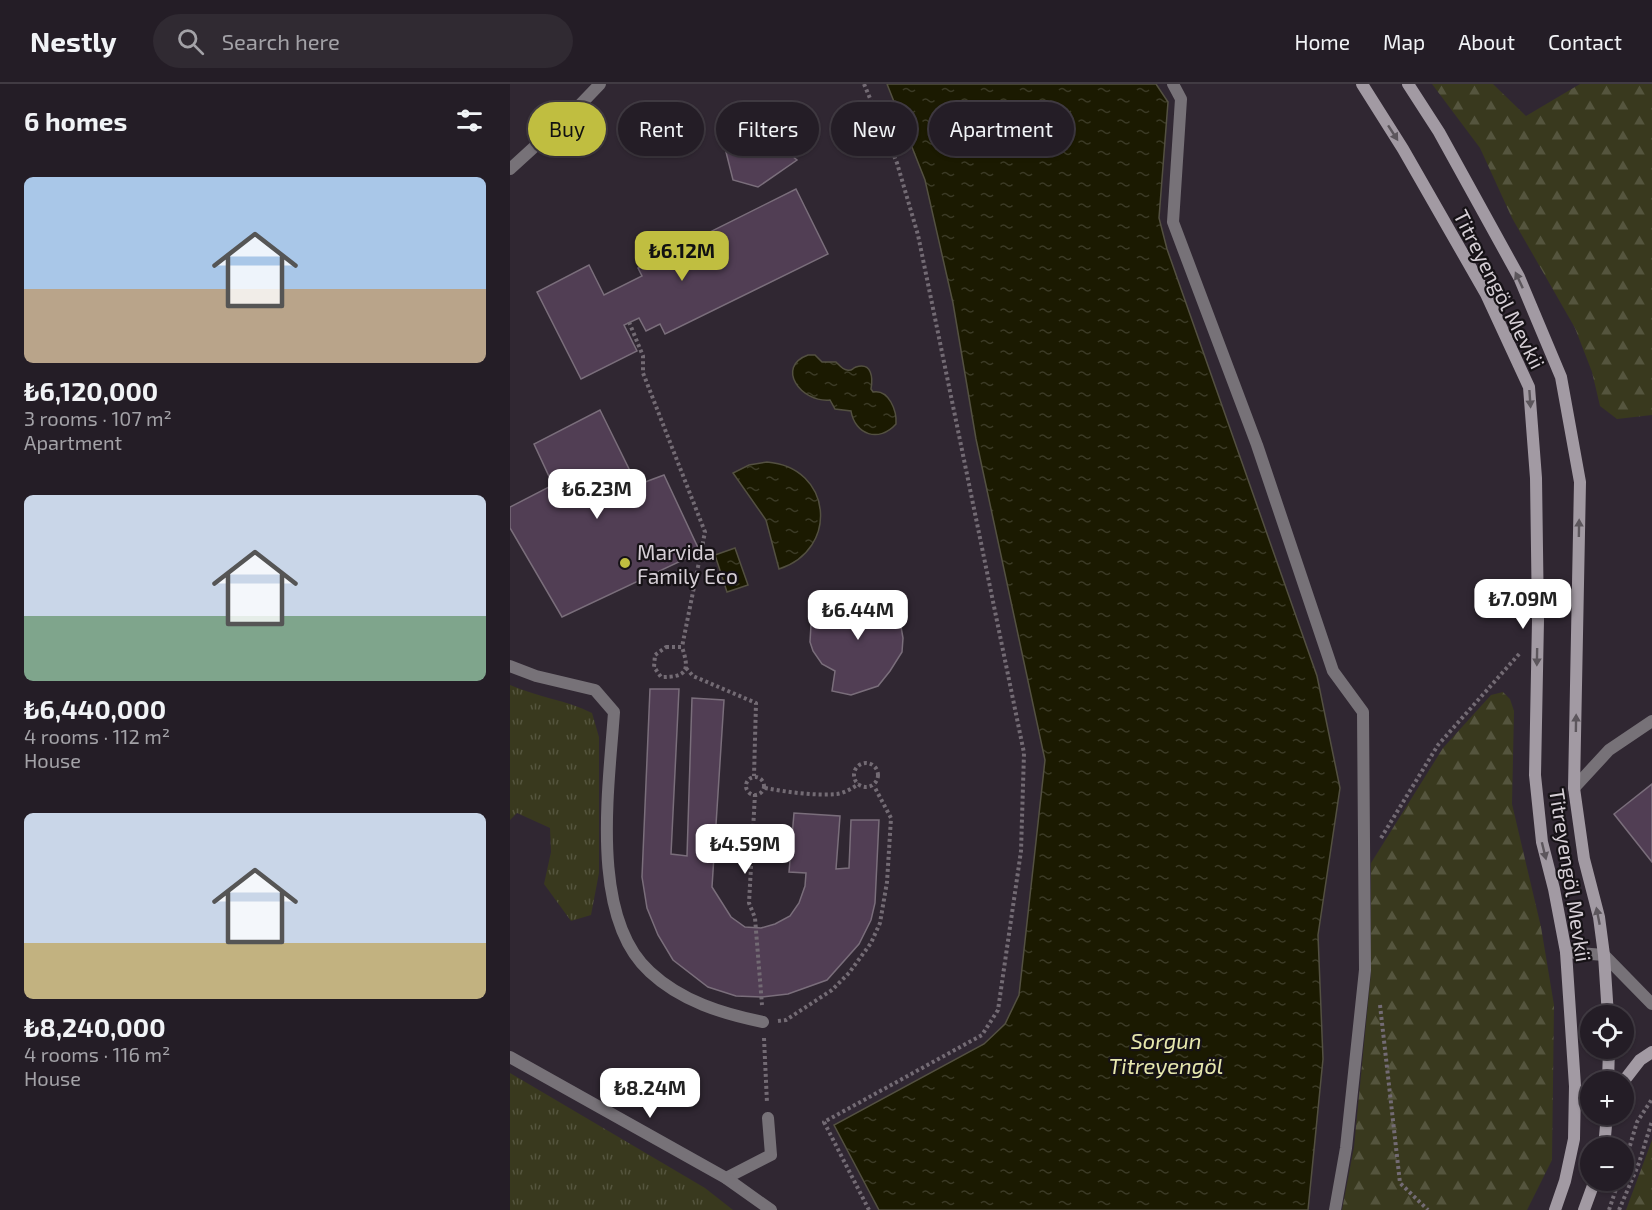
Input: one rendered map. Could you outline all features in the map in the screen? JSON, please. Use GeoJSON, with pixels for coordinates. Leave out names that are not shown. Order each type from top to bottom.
{"type":"FeatureCollection","features":[{"type":"Feature","properties":{"kind":"street"},"geometry":{"type":"LineString","coordinates":[[510,169],[600,84]]}},
{"type":"Feature","properties":{"kind":"street"},"geometry":{"type":"LineString","coordinates":[[1173,84],[1181,99],[1173,222],[1257,445],[1333,671],[1363,712],[1365,969],[1346,1148],[1335,1210]]}},
{"type":"Feature","properties":{"kind":"street","name":"Titreyengöl Mevkii"},"geometry":{"type":"LineString","coordinates":[[1362,84],[1403,148],[1486,294],[1529,387],[1536,514],[1538,620],[1535,775],[1542,842],[1566,952],[1575,1086],[1574,1139],[1565,1181],[1555,1210]]}},
{"type":"Feature","properties":{"kind":"street","name":"Titreyengöl Mevkii"},"geometry":{"type":"LineString","coordinates":[[1408,84],[1439,132],[1519,278],[1561,377],[1580,482],[1574,788],[1584,859],[1599,917],[1607,1005]]}},
{"type":"Feature","properties":{"kind":"street"},"geometry":{"type":"LineString","coordinates":[[510,666],[536,676],[594,690],[614,712],[607,831],[610,885],[619,926],[639,959],[650,972],[688,998],[739,1017],[763,1022]]}},
{"type":"Feature","properties":{"kind":"street"},"geometry":{"type":"LineString","coordinates":[[1574,788],[1609,750],[1652,721]]}},
{"type":"Feature","properties":{"kind":"street"},"geometry":{"type":"LineString","coordinates":[[1566,952],[1604,955],[1652,1004]]}},
{"type":"Feature","properties":{"kind":"street"},"geometry":{"type":"LineString","coordinates":[[1632,1071],[1640,1060],[1652,1052]]}},
{"type":"Feature","properties":{"kind":"street"},"geometry":{"type":"LineString","coordinates":[[510,1057],[726,1178],[771,1210]]}},
{"type":"Feature","properties":{"kind":"street"},"geometry":{"type":"LineString","coordinates":[[726,1178],[771,1155],[768,1118]]}},
{"type":"Feature","properties":{"kind":"street"},"geometry":{"type":"LineString","coordinates":[[1584,1210],[1591,1191]]}},
{"type":"Feature","properties":{"kind":"path"},"geometry":{"type":"LineString","coordinates":[[864,84],[897,163],[918,235],[1024,753],[1021,851],[998,1010],[982,1035],[824,1122],[869,1210]]}},
{"type":"Feature","properties":{"kind":"path"},"geometry":{"type":"LineString","coordinates":[[629,322],[643,356],[643,373],[705,532],[682,646],[686,668],[677,677],[661,677],[654,667],[655,655],[666,647],[682,646]]}},
{"type":"Feature","properties":{"kind":"path"},"geometry":{"type":"LineString","coordinates":[[1364,866],[1438,745],[1519,655],[1524,646]]}},
{"type":"Feature","properties":{"kind":"path"},"geometry":{"type":"LineString","coordinates":[[686,668],[693,676],[756,703],[754,776],[747,783],[747,791],[755,794],[764,792],[765,788]]}},
{"type":"Feature","properties":{"kind":"path"},"geometry":{"type":"LineString","coordinates":[[763,1022],[786,1020],[832,990],[849,973],[871,944],[880,923],[884,904],[891,818],[874,786],[879,773],[872,763],[865,761],[858,765],[854,773],[862,787],[874,786]]}},
{"type":"Feature","properties":{"kind":"path"},"geometry":{"type":"LineString","coordinates":[[754,776],[759,778],[765,788]]}},
{"type":"Feature","properties":{"kind":"path"},"geometry":{"type":"LineString","coordinates":[[765,788],[838,794],[859,784]]}},
{"type":"Feature","properties":{"kind":"path"},"geometry":{"type":"LineString","coordinates":[[755,794],[749,903],[755,918],[768,1118]]}},
{"type":"Feature","properties":{"kind":"path"},"geometry":{"type":"LineString","coordinates":[[1379,995],[1400,1183],[1428,1210]]}},
{"type":"Feature","properties":{"kind":"path"},"geometry":{"type":"LineString","coordinates":[[1633,1137],[1637,1122],[1652,1099]]}},
{"type":"Feature","properties":{"kind":"path"},"geometry":{"type":"LineString","coordinates":[[1619,1210],[1639,1163],[1652,1121]]}},
{"type":"Feature","properties":{"kind":"path"},"geometry":{"type":"LineString","coordinates":[[1609,1210],[1615,1191]]}},
{"type":"Feature","properties":{"kind":"green space"},"geometry":{"type":"Polygon","coordinates":[[[1432,84],[1493,84],[1526,116],[1580,84],[1652,84],[1652,415],[1617,419],[1600,406],[1592,372],[1575,328],[1512,218],[1480,148],[1432,84]]]}},
{"type":"Feature","properties":{"kind":"green space"},"geometry":{"type":"Polygon","coordinates":[[[510,685],[592,713],[599,737],[599,873],[591,915],[571,921],[544,884],[551,852],[550,828],[517,813],[510,820],[510,685]]]}},
{"type":"Feature","properties":{"kind":"green space"},"geometry":{"type":"Polygon","coordinates":[[[1503,692],[1510,699],[1514,711],[1512,804],[1541,927],[1554,1005],[1552,1160],[1527,1210],[1342,1210],[1354,1147],[1371,973],[1371,863],[1443,748],[1491,695],[1503,692]]]}},
{"type":"Feature","properties":{"kind":"green space"},"geometry":{"type":"Polygon","coordinates":[[[510,1073],[705,1188],[733,1210],[510,1210],[510,1073]]]}},
{"type":"Feature","properties":{"kind":"green space"},"geometry":{"type":"Polygon","coordinates":[[[1652,1140],[1652,1210],[1626,1210],[1652,1140]]]}},
{"type":"Feature","properties":{"kind":"water","name":"Sorgun Titreyengöl"},"geometry":{"type":"Polygon","coordinates":[[[887,84],[1156,84],[1168,102],[1159,218],[1167,249],[1317,676],[1340,788],[1318,935],[1323,1059],[1308,1210],[879,1210],[834,1125],[984,1044],[1005,1024],[1019,995],[1045,760],[976,439],[953,303],[925,180],[916,156],[917,102],[894,102],[887,84]]]}},
{"type":"Feature","properties":{"kind":"water"},"geometry":{"type":"Polygon","coordinates":[[[808,355],[815,355],[822,362],[836,362],[846,370],[861,366],[868,369],[872,380],[871,389],[873,392],[879,392],[888,397],[895,413],[896,424],[882,433],[869,434],[857,426],[851,411],[835,409],[830,400],[810,396],[802,390],[796,383],[793,368],[798,361],[808,355]]]}},
{"type":"Feature","properties":{"kind":"water"},"geometry":{"type":"Polygon","coordinates":[[[767,462],[789,467],[805,478],[815,493],[820,510],[819,528],[812,545],[799,559],[779,569],[766,520],[733,473],[749,465],[767,462]]]}},
{"type":"Feature","properties":{"kind":"water"},"geometry":{"type":"Polygon","coordinates":[[[735,548],[748,585],[727,592],[715,555],[735,548]]]}},
{"type":"Feature","properties":{"kind":"building"},"geometry":{"type":"Polygon","coordinates":[[[727,156],[792,156],[797,160],[758,187],[733,180],[727,156]]]}},
{"type":"Feature","properties":{"kind":"building"},"geometry":{"type":"Polygon","coordinates":[[[796,189],[828,254],[665,334],[660,324],[646,331],[639,318],[624,325],[637,351],[581,379],[537,292],[589,265],[604,295],[642,276],[638,268],[796,189]]]}},
{"type":"Feature","properties":{"kind":"building"},"geometry":{"type":"Polygon","coordinates":[[[600,410],[637,485],[664,475],[700,552],[562,617],[510,528],[510,507],[553,485],[534,444],[600,410]]]}},
{"type":"Feature","properties":{"kind":"building"},"geometry":{"type":"Polygon","coordinates":[[[891,592],[907,616],[900,621],[903,638],[902,652],[878,686],[851,695],[832,691],[835,671],[822,664],[810,642],[811,625],[818,610],[832,597],[855,597],[877,605],[891,592]]]}},
{"type":"Feature","properties":{"kind":"building"},"geometry":{"type":"Polygon","coordinates":[[[650,689],[679,689],[671,854],[687,856],[692,698],[724,700],[712,887],[731,917],[745,927],[761,928],[775,924],[790,916],[799,903],[805,886],[806,873],[789,872],[794,813],[840,816],[836,869],[849,868],[851,820],[879,820],[875,903],[871,920],[859,944],[827,980],[788,994],[762,997],[736,996],[708,987],[673,960],[658,935],[647,908],[642,877],[650,689]]]}},
{"type":"Feature","properties":{"kind":"building"},"geometry":{"type":"Polygon","coordinates":[[[1652,784],[1652,862],[1614,814],[1652,784]]]}},
{"type":"Feature","properties":{"kind":"place","name":"Marvida Family Eco"},"geometry":{"type":"Point","coordinates":[625,563]}}]}
